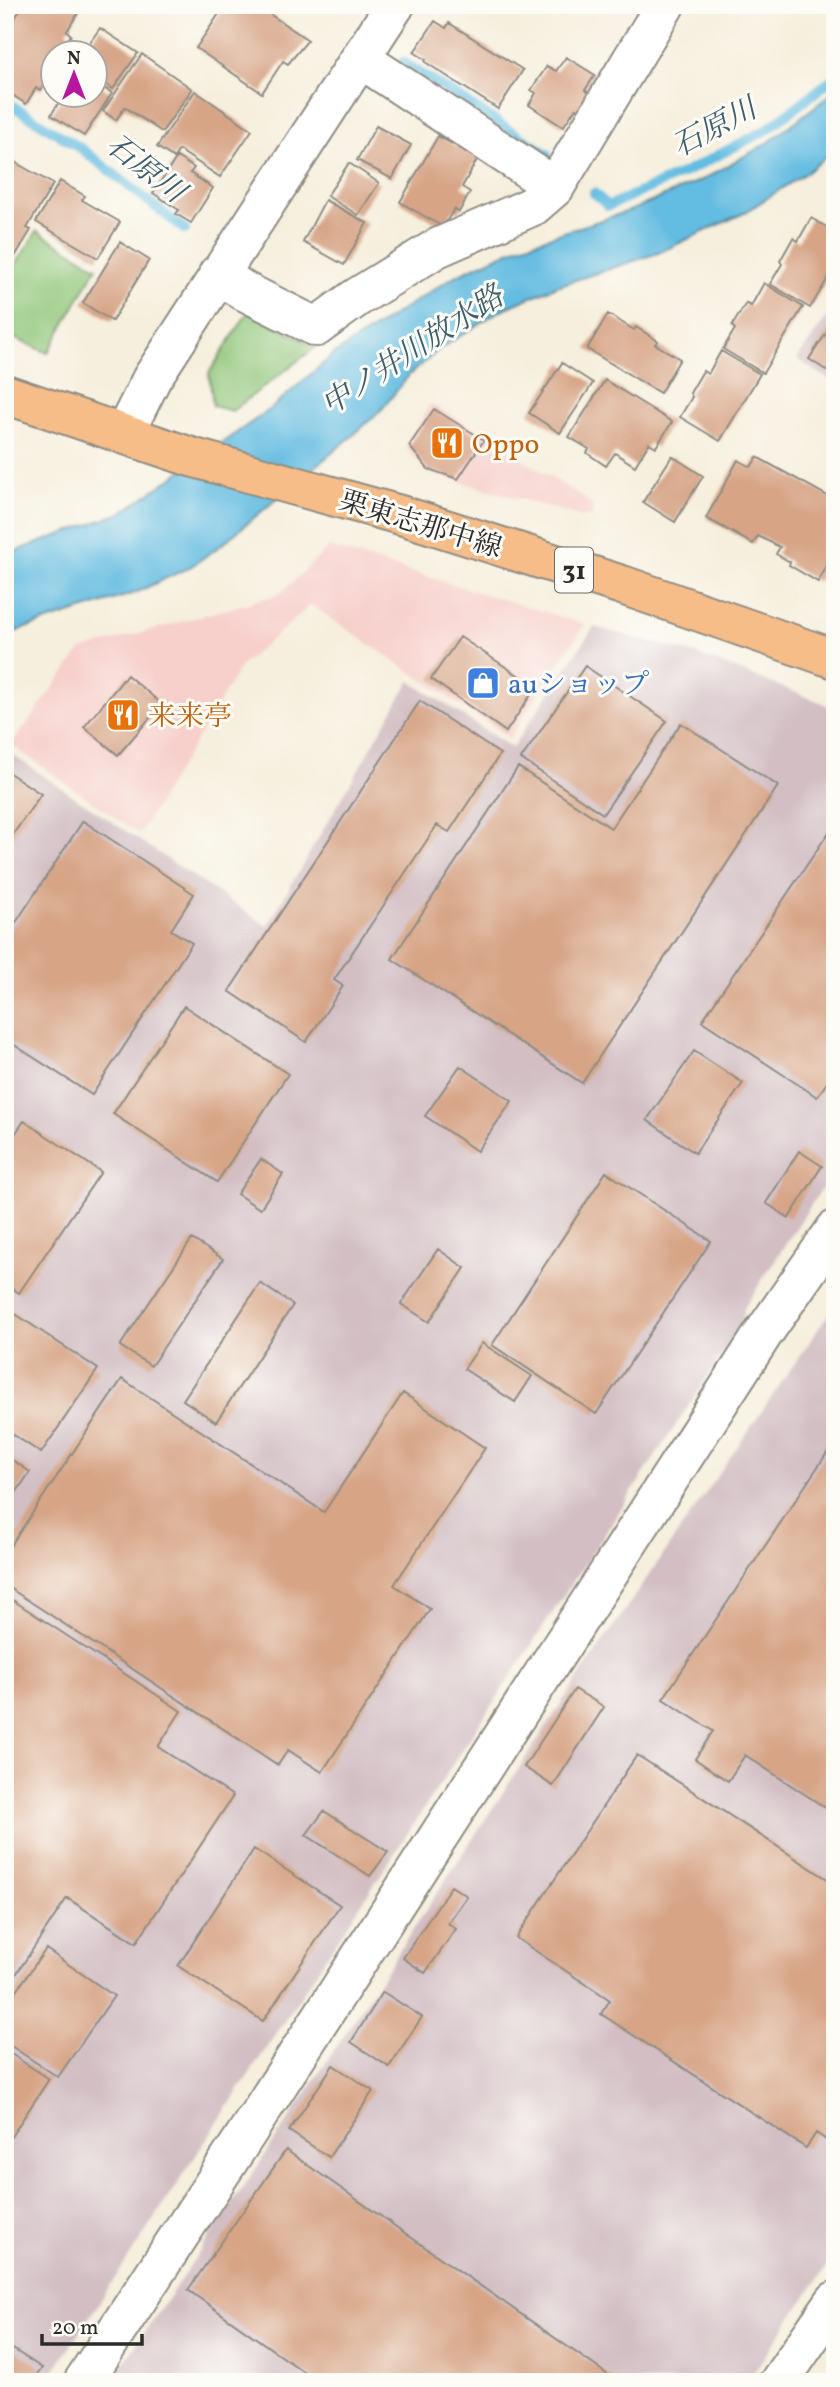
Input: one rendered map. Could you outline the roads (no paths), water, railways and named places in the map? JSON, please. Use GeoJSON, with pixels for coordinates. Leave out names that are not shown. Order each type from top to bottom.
{"type":"FeatureCollection","features":[{"type":"Feature","properties":{"kind":"main road","name":"栗東志那中線"},"geometry":{"type":"LineString","coordinates":[[5,394],[191,457],[404,516],[622,585],[835,659]]}},
{"type":"Feature","properties":{"kind":"street"},"geometry":{"type":"LineString","coordinates":[[124,434],[152,378],[395,5]]}},
{"type":"Feature","properties":{"kind":"street"},"geometry":{"type":"LineString","coordinates":[[218,274],[244,291],[316,327],[356,298],[437,248],[533,206],[555,187],[665,5]]}},
{"type":"Feature","properties":{"kind":"street"},"geometry":{"type":"LineString","coordinates":[[361,60],[555,187]]}},
{"type":"Feature","properties":{"kind":"street"},"geometry":{"type":"LineString","coordinates":[[83,2382],[763,1334],[835,1230]]}},
{"type":"Feature","properties":{"kind":"street"},"geometry":{"type":"LineString","coordinates":[[779,2382],[835,2301]]}},
{"type":"Feature","properties":{"kind":"water","name":"中ノ井川放水路"},"geometry":{"type":"Polygon","coordinates":[[[835,91],[835,149],[807,172],[744,213],[658,253],[557,286],[499,311],[440,349],[410,374],[382,409],[357,432],[220,546],[190,567],[135,593],[22,629],[5,637],[5,555],[121,513],[272,408],[334,354],[455,276],[518,247],[632,210],[704,179],[769,142],[835,91]]]}},
{"type":"Feature","properties":{"kind":"waterway","name":"石原川"},"geometry":{"type":"LineString","coordinates":[[403,62],[547,154]]}},
{"type":"Feature","properties":{"kind":"waterway","name":"石原川"},"geometry":{"type":"LineString","coordinates":[[594,193],[608,206],[688,171],[768,129],[835,77]]}},
{"type":"Feature","properties":{"kind":"waterway","name":"石原川"},"geometry":{"type":"LineString","coordinates":[[5,101],[82,149],[185,230]]}},
{"type":"Feature","properties":{"kind":"place","name":"Oppo"},"geometry":{"type":"Point","coordinates":[447,443]}},
{"type":"Feature","properties":{"kind":"place","name":"auショップ"},"geometry":{"type":"Point","coordinates":[483,683]}},
{"type":"Feature","properties":{"kind":"place","name":"来来亭"},"geometry":{"type":"Point","coordinates":[123,715]}}]}
